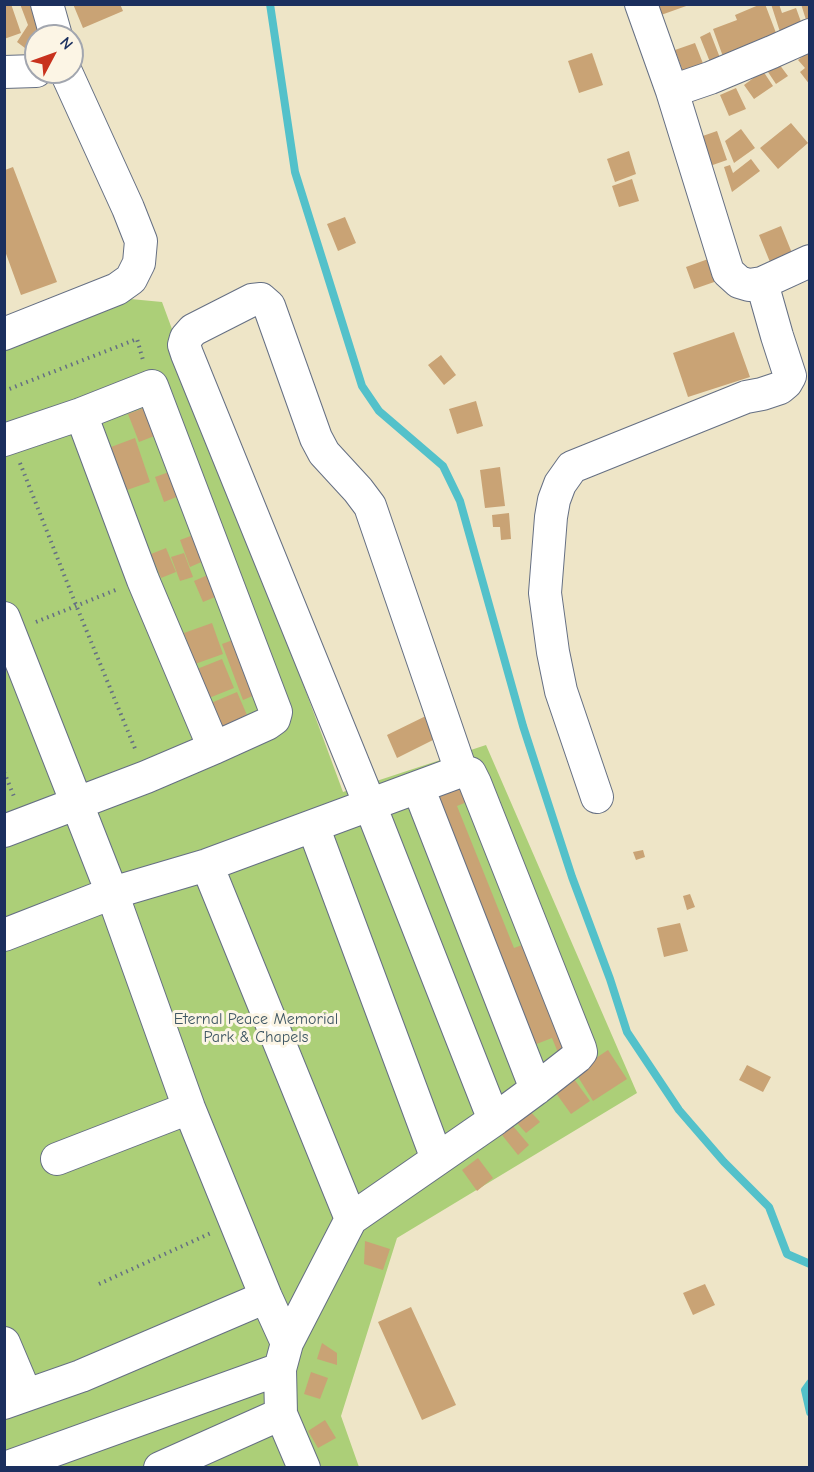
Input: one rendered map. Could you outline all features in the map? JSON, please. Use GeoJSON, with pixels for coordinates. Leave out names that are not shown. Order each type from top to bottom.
{"type":"FeatureCollection","features":[{"type":"Feature","properties":{"kind":"street"},"geometry":{"type":"LineString","coordinates":[[47,4],[53,24]]}},
{"type":"Feature","properties":{"kind":"street"},"geometry":{"type":"LineString","coordinates":[[641,4],[672,91],[728,272],[739,282],[749,285],[762,284],[810,261]]}},
{"type":"Feature","properties":{"kind":"street"},"geometry":{"type":"LineString","coordinates":[[672,91],[710,78],[810,35]]}},
{"type":"Feature","properties":{"kind":"street"},"geometry":{"type":"LineString","coordinates":[[4,72],[24,71]]}},
{"type":"Feature","properties":{"kind":"street"},"geometry":{"type":"LineString","coordinates":[[4,334],[117,289],[131,279],[140,263],[141,241],[71,84]]}},
{"type":"Feature","properties":{"kind":"street"},"geometry":{"type":"LineString","coordinates":[[597,797],[561,691],[553,651],[545,593],[550,517],[554,500],[560,484],[572,467],[747,397],[780,388],[786,383],[790,376],[762,284]]}},
{"type":"Feature","properties":{"kind":"street"},"geometry":{"type":"LineString","coordinates":[[461,771],[370,506],[324,453],[316,438],[269,306],[261,299],[252,300],[193,330],[186,338],[184,345],[187,354],[494,1120]]}},
{"type":"Feature","properties":{"kind":"street"},"geometry":{"type":"LineString","coordinates":[[4,831],[146,777],[214,748],[267,724],[276,712],[152,386],[81,414],[7,439]]}},
{"type":"Feature","properties":{"kind":"street"},"geometry":{"type":"LineString","coordinates":[[81,414],[143,580],[214,748]]}},
{"type":"Feature","properties":{"kind":"street"},"geometry":{"type":"LineString","coordinates":[[7,625],[112,893],[189,1108],[266,1298],[283,1356],[281,1414],[304,1467]]}},
{"type":"Feature","properties":{"kind":"street"},"geometry":{"type":"LineString","coordinates":[[4,935],[112,893],[207,865],[461,771],[470,772],[580,1048],[580,1054],[536,1089],[351,1219],[283,1356],[5,1467]]}},
{"type":"Feature","properties":{"kind":"street"},"geometry":{"type":"LineString","coordinates":[[418,787],[536,1089]]}},
{"type":"Feature","properties":{"kind":"street"},"geometry":{"type":"LineString","coordinates":[[313,826],[437,1159]]}},
{"type":"Feature","properties":{"kind":"street"},"geometry":{"type":"LineString","coordinates":[[207,865],[351,1219]]}},
{"type":"Feature","properties":{"kind":"street"},"geometry":{"type":"LineString","coordinates":[[57,1159],[189,1108]]}},
{"type":"Feature","properties":{"kind":"street"},"geometry":{"type":"LineString","coordinates":[[4,1343],[15,1399],[81,1376],[266,1298]]}},
{"type":"Feature","properties":{"kind":"street"},"geometry":{"type":"LineString","coordinates":[[160,1467],[281,1414]]}},
{"type":"Feature","properties":{"kind":"path"},"geometry":{"type":"LineString","coordinates":[[4,391],[137,339],[152,386]]}},
{"type":"Feature","properties":{"kind":"path"},"geometry":{"type":"LineString","coordinates":[[7,439],[146,777]]}},
{"type":"Feature","properties":{"kind":"path"},"geometry":{"type":"LineString","coordinates":[[7,625],[76,605],[143,580]]}},
{"type":"Feature","properties":{"kind":"path"},"geometry":{"type":"LineString","coordinates":[[99,1284],[236,1222]]}},
{"type":"Feature","properties":{"kind":"green space","name":"Eternal Peace Memorial Park & Chapels"},"geometry":{"type":"Polygon","coordinates":[[[120,298],[162,302],[343,792],[486,745],[637,1093],[397,1238],[341,1416],[359,1467],[5,1468],[5,347],[120,298]]]}},
{"type":"Feature","properties":{"kind":"building"},"geometry":{"type":"Polygon","coordinates":[[[4,4],[11,4],[21,33],[4,39],[4,4]]]}},
{"type":"Feature","properties":{"kind":"building"},"geometry":{"type":"Polygon","coordinates":[[[20,4],[37,4],[41,24],[28,24],[20,4]]]}},
{"type":"Feature","properties":{"kind":"building"},"geometry":{"type":"Polygon","coordinates":[[[73,4],[120,4],[123,11],[84,28],[84,24],[81,24],[73,4]]]}},
{"type":"Feature","properties":{"kind":"building"},"geometry":{"type":"Polygon","coordinates":[[[657,4],[689,4],[689,5],[661,15],[657,4]]]}},
{"type":"Feature","properties":{"kind":"building"},"geometry":{"type":"Polygon","coordinates":[[[765,4],[781,46],[725,62],[713,29],[737,20],[735,15],[765,4]]]}},
{"type":"Feature","properties":{"kind":"building"},"geometry":{"type":"Polygon","coordinates":[[[771,4],[779,4],[782,13],[796,8],[804,30],[782,38],[771,4]]]}},
{"type":"Feature","properties":{"kind":"building"},"geometry":{"type":"Polygon","coordinates":[[[801,4],[810,4],[810,22],[807,23],[801,4]]]}},
{"type":"Feature","properties":{"kind":"building"},"geometry":{"type":"Polygon","coordinates":[[[24,31],[24,47],[17,42],[24,31]]]}},
{"type":"Feature","properties":{"kind":"building"},"geometry":{"type":"Polygon","coordinates":[[[710,32],[722,63],[712,67],[700,37],[710,32]]]}},
{"type":"Feature","properties":{"kind":"building"},"geometry":{"type":"Polygon","coordinates":[[[695,43],[704,66],[684,74],[675,50],[695,43]]]}},
{"type":"Feature","properties":{"kind":"building"},"geometry":{"type":"Polygon","coordinates":[[[810,51],[810,85],[800,72],[805,68],[798,60],[810,51]]]}},
{"type":"Feature","properties":{"kind":"building"},"geometry":{"type":"Polygon","coordinates":[[[592,53],[603,85],[579,93],[568,61],[592,53]]]}},
{"type":"Feature","properties":{"kind":"building"},"geometry":{"type":"Polygon","coordinates":[[[779,64],[788,76],[776,84],[768,72],[779,64]]]}},
{"type":"Feature","properties":{"kind":"building"},"geometry":{"type":"Polygon","coordinates":[[[763,71],[773,86],[754,99],[744,85],[763,71]]]}},
{"type":"Feature","properties":{"kind":"building"},"geometry":{"type":"Polygon","coordinates":[[[736,88],[746,109],[729,116],[720,95],[736,88]]]}},
{"type":"Feature","properties":{"kind":"building"},"geometry":{"type":"Polygon","coordinates":[[[791,123],[808,143],[778,169],[760,148],[791,123]]]}},
{"type":"Feature","properties":{"kind":"building"},"geometry":{"type":"Polygon","coordinates":[[[741,129],[755,148],[734,163],[725,141],[741,129]]]}},
{"type":"Feature","properties":{"kind":"building"},"geometry":{"type":"Polygon","coordinates":[[[717,131],[727,160],[707,167],[697,138],[717,131]]]}},
{"type":"Feature","properties":{"kind":"building"},"geometry":{"type":"Polygon","coordinates":[[[629,151],[636,174],[615,182],[607,159],[629,151]]]}},
{"type":"Feature","properties":{"kind":"building"},"geometry":{"type":"Polygon","coordinates":[[[751,159],[760,171],[732,192],[724,167],[730,165],[733,173],[751,159]]]}},
{"type":"Feature","properties":{"kind":"building"},"geometry":{"type":"Polygon","coordinates":[[[13,167],[57,282],[21,295],[5,251],[5,170],[13,167]]]}},
{"type":"Feature","properties":{"kind":"building"},"geometry":{"type":"Polygon","coordinates":[[[632,179],[639,201],[619,207],[612,186],[632,179]]]}},
{"type":"Feature","properties":{"kind":"building"},"geometry":{"type":"Polygon","coordinates":[[[345,217],[356,243],[338,251],[327,224],[345,217]]]}},
{"type":"Feature","properties":{"kind":"building"},"geometry":{"type":"Polygon","coordinates":[[[781,226],[792,253],[770,262],[759,235],[781,226]]]}},
{"type":"Feature","properties":{"kind":"building"},"geometry":{"type":"Polygon","coordinates":[[[711,258],[720,280],[694,289],[686,267],[711,258]]]}},
{"type":"Feature","properties":{"kind":"building"},"geometry":{"type":"Polygon","coordinates":[[[734,332],[750,377],[688,397],[673,353],[734,332]]]}},
{"type":"Feature","properties":{"kind":"building"},"geometry":{"type":"Polygon","coordinates":[[[441,355],[456,375],[444,385],[428,365],[441,355]]]}},
{"type":"Feature","properties":{"kind":"building"},"geometry":{"type":"Polygon","coordinates":[[[476,401],[483,426],[457,434],[449,409],[476,401]]]}},
{"type":"Feature","properties":{"kind":"building"},"geometry":{"type":"Polygon","coordinates":[[[146,407],[157,435],[139,442],[128,414],[146,407]]]}},
{"type":"Feature","properties":{"kind":"building"},"geometry":{"type":"Polygon","coordinates":[[[135,438],[150,482],[127,490],[111,447],[135,438]]]}},
{"type":"Feature","properties":{"kind":"building"},"geometry":{"type":"Polygon","coordinates":[[[500,467],[505,506],[485,508],[480,470],[500,467]]]}},
{"type":"Feature","properties":{"kind":"building"},"geometry":{"type":"Polygon","coordinates":[[[169,472],[184,494],[164,502],[155,477],[169,472]]]}},
{"type":"Feature","properties":{"kind":"building"},"geometry":{"type":"Polygon","coordinates":[[[509,513],[511,539],[501,540],[500,527],[493,527],[492,515],[509,513]]]}},
{"type":"Feature","properties":{"kind":"building"},"geometry":{"type":"Polygon","coordinates":[[[196,534],[206,560],[190,567],[180,540],[196,534]]]}},
{"type":"Feature","properties":{"kind":"building"},"geometry":{"type":"Polygon","coordinates":[[[166,548],[176,572],[161,578],[151,554],[166,548]]]}},
{"type":"Feature","properties":{"kind":"building"},"geometry":{"type":"Polygon","coordinates":[[[184,553],[193,577],[180,581],[171,557],[184,553]]]}},
{"type":"Feature","properties":{"kind":"building"},"geometry":{"type":"Polygon","coordinates":[[[210,574],[220,595],[203,602],[194,581],[210,574]]]}},
{"type":"Feature","properties":{"kind":"building"},"geometry":{"type":"Polygon","coordinates":[[[212,623],[223,654],[195,664],[184,633],[212,623]]]}},
{"type":"Feature","properties":{"kind":"building"},"geometry":{"type":"Polygon","coordinates":[[[241,637],[262,692],[243,700],[222,644],[241,637]]]}},
{"type":"Feature","properties":{"kind":"building"},"geometry":{"type":"Polygon","coordinates":[[[222,659],[234,688],[209,698],[197,669],[222,659]]]}},
{"type":"Feature","properties":{"kind":"building"},"geometry":{"type":"Polygon","coordinates":[[[237,692],[250,722],[224,733],[211,703],[237,692]]]}},
{"type":"Feature","properties":{"kind":"building"},"geometry":{"type":"Polygon","coordinates":[[[434,712],[445,734],[397,758],[387,735],[434,712]]]}},
{"type":"Feature","properties":{"kind":"building"},"geometry":{"type":"Polygon","coordinates":[[[467,774],[477,798],[457,806],[514,948],[533,941],[578,1053],[561,1060],[552,1038],[534,1045],[430,789],[467,774]]]}},
{"type":"Feature","properties":{"kind":"building"},"geometry":{"type":"Polygon","coordinates":[[[643,850],[645,857],[636,860],[633,852],[643,850]]]}},
{"type":"Feature","properties":{"kind":"building"},"geometry":{"type":"Polygon","coordinates":[[[690,894],[695,907],[687,910],[683,896],[690,894]]]}},
{"type":"Feature","properties":{"kind":"building"},"geometry":{"type":"Polygon","coordinates":[[[680,923],[688,951],[664,957],[657,928],[680,923]]]}},
{"type":"Feature","properties":{"kind":"building"},"geometry":{"type":"Polygon","coordinates":[[[608,1050],[627,1079],[593,1101],[575,1072],[608,1050]]]}},
{"type":"Feature","properties":{"kind":"building"},"geometry":{"type":"Polygon","coordinates":[[[747,1065],[771,1077],[763,1092],[739,1080],[747,1065]]]}},
{"type":"Feature","properties":{"kind":"building"},"geometry":{"type":"Polygon","coordinates":[[[571,1075],[590,1101],[571,1114],[553,1089],[571,1075]]]}},
{"type":"Feature","properties":{"kind":"building"},"geometry":{"type":"Polygon","coordinates":[[[530,1111],[540,1122],[526,1133],[517,1123],[530,1111]]]}},
{"type":"Feature","properties":{"kind":"building"},"geometry":{"type":"Polygon","coordinates":[[[513,1126],[529,1145],[518,1155],[502,1135],[513,1126]]]}},
{"type":"Feature","properties":{"kind":"building"},"geometry":{"type":"Polygon","coordinates":[[[478,1158],[493,1178],[477,1191],[462,1170],[478,1158]]]}},
{"type":"Feature","properties":{"kind":"building"},"geometry":{"type":"Polygon","coordinates":[[[365,1241],[390,1249],[383,1270],[364,1264],[365,1241]]]}},
{"type":"Feature","properties":{"kind":"building"},"geometry":{"type":"Polygon","coordinates":[[[705,1284],[715,1305],[693,1315],[683,1293],[705,1284]]]}},
{"type":"Feature","properties":{"kind":"building"},"geometry":{"type":"Polygon","coordinates":[[[411,1307],[456,1405],[422,1420],[378,1322],[411,1307]]]}},
{"type":"Feature","properties":{"kind":"building"},"geometry":{"type":"Polygon","coordinates":[[[322,1343],[337,1353],[337,1365],[317,1359],[322,1343]]]}},
{"type":"Feature","properties":{"kind":"building"},"geometry":{"type":"Polygon","coordinates":[[[311,1372],[328,1378],[320,1399],[304,1394],[311,1372]]]}},
{"type":"Feature","properties":{"kind":"building"},"geometry":{"type":"Polygon","coordinates":[[[325,1420],[336,1438],[318,1448],[308,1431],[325,1420]]]}},
{"type":"Feature","properties":{"kind":"waterway"},"geometry":{"type":"LineString","coordinates":[[270,4],[295,172],[362,386],[379,411],[443,466],[460,501],[523,726],[572,877],[627,1032],[679,1110],[724,1162],[769,1207],[787,1254],[810,1264]]}},
{"type":"Feature","properties":{"kind":"waterway"},"geometry":{"type":"LineString","coordinates":[[810,1383],[805,1390],[810,1412]]}}]}
